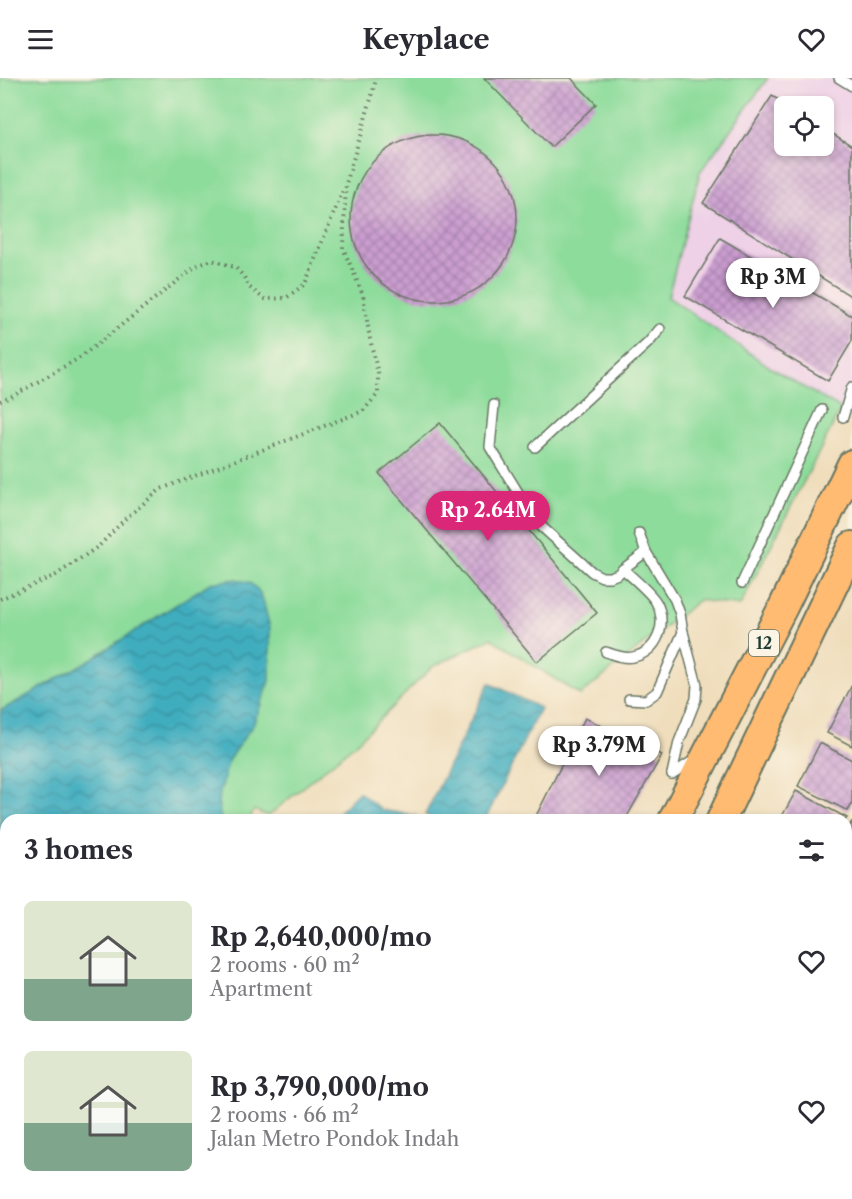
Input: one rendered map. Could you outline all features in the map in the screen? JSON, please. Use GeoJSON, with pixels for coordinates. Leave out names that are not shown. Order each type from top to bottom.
{"type":"FeatureCollection","features":[{"type":"Feature","properties":{"kind":"highway","name":"12"},"geometry":{"type":"LineString","coordinates":[[676,814],[784,605],[852,464]]}},
{"type":"Feature","properties":{"kind":"highway","name":"12"},"geometry":{"type":"LineString","coordinates":[[724,814],[852,546]]}},
{"type":"Feature","properties":{"kind":"lane"},"geometry":{"type":"LineString","coordinates":[[838,78],[852,86]]}},
{"type":"Feature","properties":{"kind":"lane"},"geometry":{"type":"LineString","coordinates":[[535,447],[649,342],[660,329]]}},
{"type":"Feature","properties":{"kind":"lane"},"geometry":{"type":"LineString","coordinates":[[843,417],[852,387]]}},
{"type":"Feature","properties":{"kind":"lane"},"geometry":{"type":"LineString","coordinates":[[494,405],[490,447],[530,512],[542,527],[592,572],[602,577],[618,574],[646,552]]}},
{"type":"Feature","properties":{"kind":"lane"},"geometry":{"type":"LineString","coordinates":[[742,583],[822,410]]}},
{"type":"Feature","properties":{"kind":"lane"},"geometry":{"type":"LineString","coordinates":[[639,533],[646,552],[675,600],[697,685],[696,699],[680,742],[672,774],[709,751]]}},
{"type":"Feature","properties":{"kind":"lane"},"geometry":{"type":"LineString","coordinates":[[606,652],[631,658],[643,653],[653,646],[662,624],[655,600],[623,569]]}},
{"type":"Feature","properties":{"kind":"lane"},"geometry":{"type":"LineString","coordinates":[[629,699],[646,700],[657,692],[683,632]]}},
{"type":"Feature","properties":{"kind":"path"},"geometry":{"type":"LineString","coordinates":[[0,401],[81,357],[196,266],[212,260],[235,267],[249,287],[264,299],[286,298],[305,284],[346,184],[376,78]]}},
{"type":"Feature","properties":{"kind":"path"},"geometry":{"type":"LineString","coordinates":[[0,599],[56,575],[99,546],[126,518],[161,489],[363,411],[378,394],[378,374],[363,295],[343,248],[346,184]]}},
{"type":"Feature","properties":{"kind":"shaded area"},"geometry":{"type":"Polygon","coordinates":[[[768,78],[852,78],[852,416],[773,369],[668,297],[700,172],[768,78]]]}},
{"type":"Feature","properties":{"kind":"green space"},"geometry":{"type":"Polygon","coordinates":[[[0,78],[768,78],[700,172],[668,297],[773,369],[841,409],[740,606],[699,600],[580,695],[491,638],[432,667],[355,744],[270,814],[254,810],[252,814],[0,814],[0,78]]]}},
{"type":"Feature","properties":{"kind":"water"},"geometry":{"type":"Polygon","coordinates":[[[236,579],[250,583],[258,590],[263,600],[270,628],[270,681],[253,725],[229,759],[218,801],[220,814],[0,814],[0,711],[88,661],[210,583],[236,579]]]}},
{"type":"Feature","properties":{"kind":"water"},"geometry":{"type":"Polygon","coordinates":[[[489,683],[540,708],[488,814],[425,814],[489,683]]]}},
{"type":"Feature","properties":{"kind":"water"},"geometry":{"type":"Polygon","coordinates":[[[359,792],[382,810],[405,814],[337,814],[359,792]]]}},
{"type":"Feature","properties":{"kind":"building"},"geometry":{"type":"Polygon","coordinates":[[[484,78],[571,78],[596,104],[551,147],[484,78]]]}},
{"type":"Feature","properties":{"kind":"building"},"geometry":{"type":"Polygon","coordinates":[[[772,96],[774,97],[774,156],[834,156],[834,134],[852,146],[852,297],[703,203],[772,96]]]}},
{"type":"Feature","properties":{"kind":"building"},"geometry":{"type":"Polygon","coordinates":[[[434,135],[466,141],[493,159],[511,186],[517,218],[511,250],[493,277],[466,295],[434,301],[402,295],[375,277],[357,250],[351,218],[357,186],[375,159],[402,141],[434,135]]]}},
{"type":"Feature","properties":{"kind":"building"},"geometry":{"type":"Polygon","coordinates":[[[720,238],[852,316],[852,341],[828,381],[685,296],[720,238]]]}},
{"type":"Feature","properties":{"kind":"building"},"geometry":{"type":"Polygon","coordinates":[[[440,423],[597,613],[537,662],[379,473],[440,423]]]}},
{"type":"Feature","properties":{"kind":"building"},"geometry":{"type":"Polygon","coordinates":[[[852,685],[852,746],[827,733],[852,685]]]}},
{"type":"Feature","properties":{"kind":"building"},"geometry":{"type":"Polygon","coordinates":[[[585,718],[662,755],[628,814],[537,814],[585,718]]]}},
{"type":"Feature","properties":{"kind":"building"},"geometry":{"type":"Polygon","coordinates":[[[820,743],[852,760],[852,804],[848,811],[798,786],[820,743]]]}},
{"type":"Feature","properties":{"kind":"building"},"geometry":{"type":"Polygon","coordinates":[[[796,791],[839,814],[783,814],[796,791]]]}}]}
